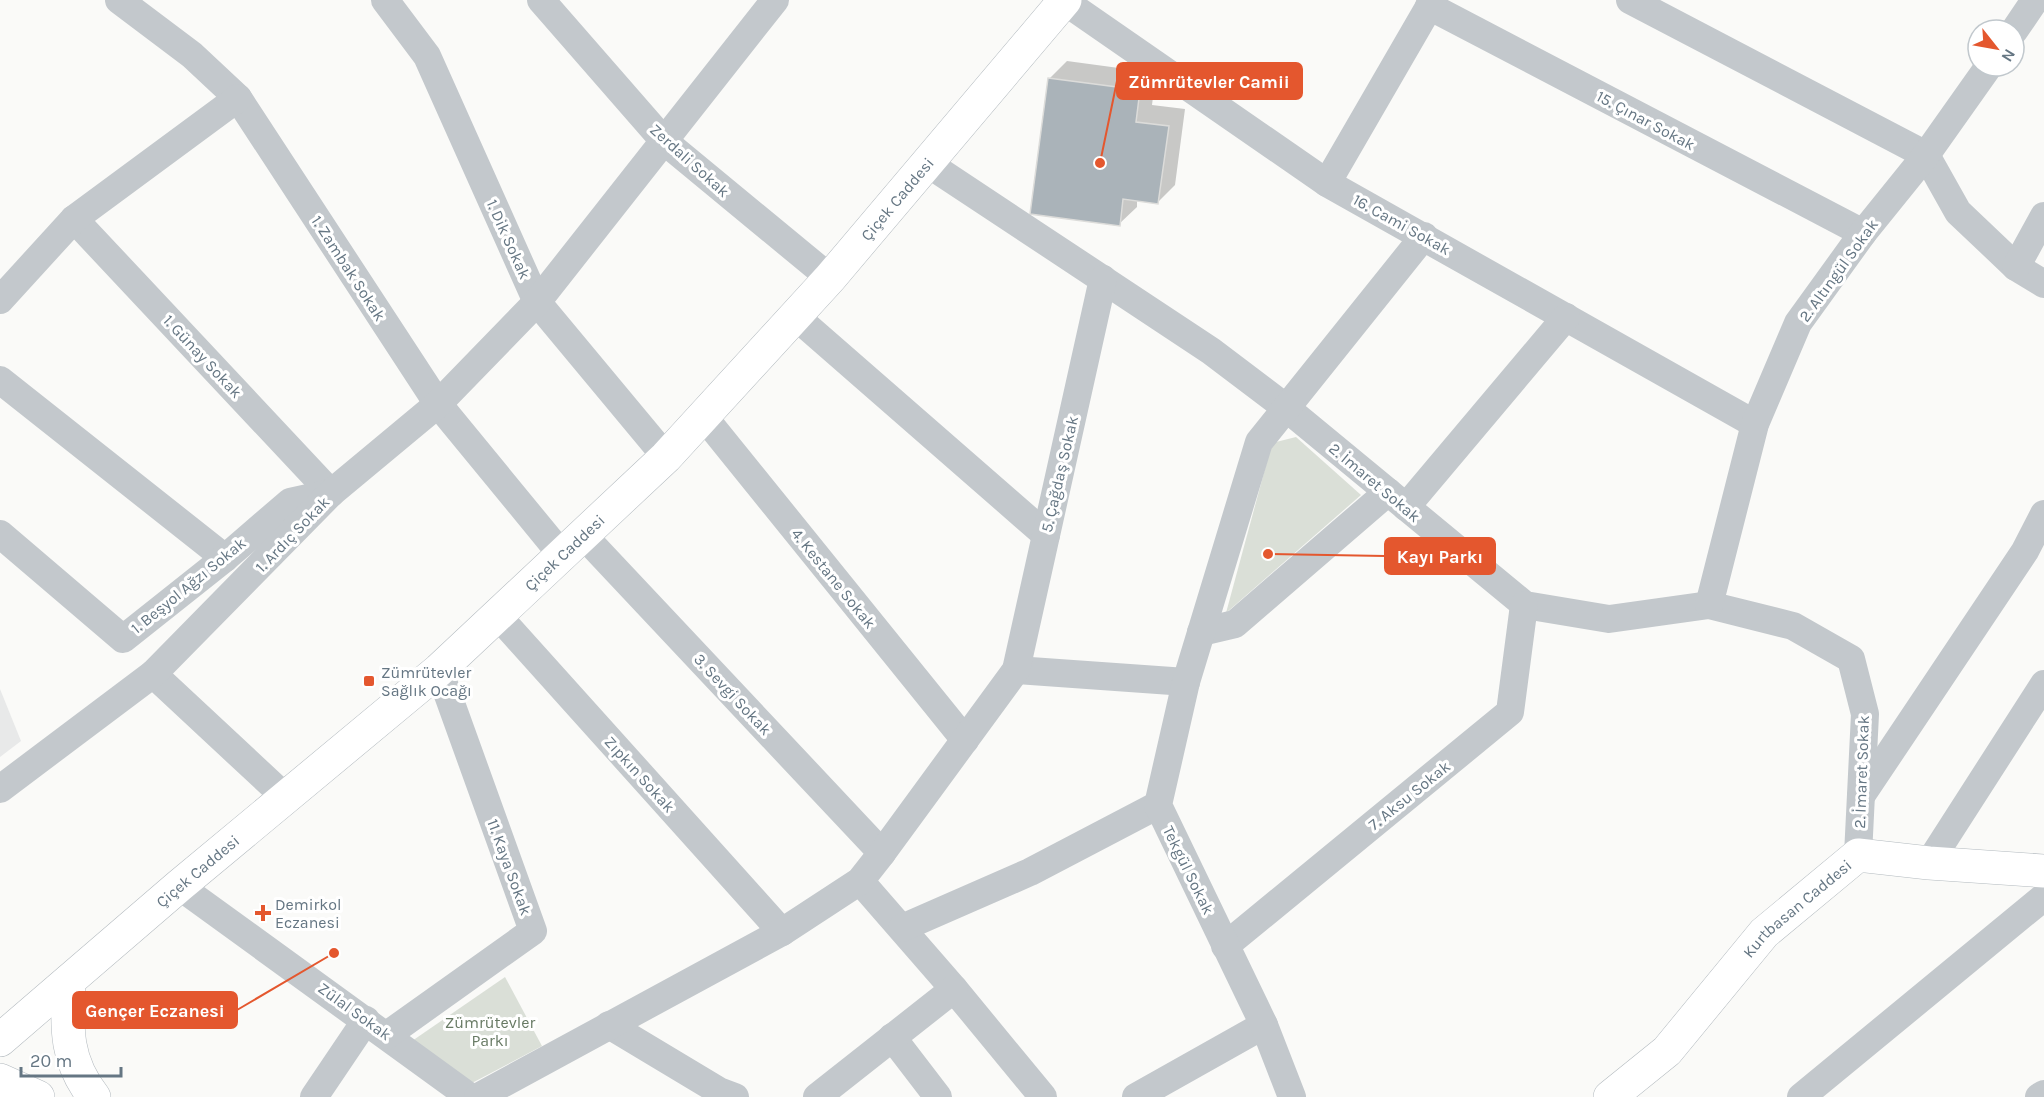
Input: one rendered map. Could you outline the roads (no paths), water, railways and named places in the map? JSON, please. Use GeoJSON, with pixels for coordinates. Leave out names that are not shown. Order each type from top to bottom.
{"type":"FeatureCollection","features":[{"type":"Feature","properties":{"kind":"main road","name":"Çiçek Caddesi"},"geometry":{"type":"LineString","coordinates":[[0,1040],[179,886],[439,670],[666,457],[830,278],[1065,1]]}},
{"type":"Feature","properties":{"kind":"main road","name":"Kurtbasan Caddesi"},"geometry":{"type":"LineString","coordinates":[[1610,1097],[1667,1051],[1764,933],[1858,855],[1929,863],[2044,871]]}},
{"type":"Feature","properties":{"kind":"main road"},"geometry":{"type":"LineString","coordinates":[[69,981],[67,1023],[71,1058],[85,1086],[94,1097]]}},
{"type":"Feature","properties":{"kind":"main road"},"geometry":{"type":"LineString","coordinates":[[0,1080],[38,1097]]}},
{"type":"Feature","properties":{"kind":"street","name":"1. Zambak Sokak"},"geometry":{"type":"LineString","coordinates":[[119,0],[192,55],[238,98],[438,404],[573,545]]}},
{"type":"Feature","properties":{"kind":"street","name":"1. Dik Sokak"},"geometry":{"type":"LineString","coordinates":[[384,0],[427,56],[537,302],[666,457]]}},
{"type":"Feature","properties":{"kind":"street","name":"Zerdali Sokak"},"geometry":{"type":"LineString","coordinates":[[541,0],[664,141],[830,278]]}},
{"type":"Feature","properties":{"kind":"street","name":"1. Ardıç Sokak"},"geometry":{"type":"LineString","coordinates":[[0,789],[153,674],[332,493],[438,404],[537,302],[775,0]]}},
{"type":"Feature","properties":{"kind":"street"},"geometry":{"type":"LineString","coordinates":[[1630,0],[1926,155],[1958,212],[2016,267],[2044,284]]}},
{"type":"Feature","properties":{"kind":"street","name":"16. Cami Sokak"},"geometry":{"type":"LineString","coordinates":[[1065,1],[1328,183],[1755,424]]}},
{"type":"Feature","properties":{"kind":"street"},"geometry":{"type":"LineString","coordinates":[[2022,18],[2033,1]]}},
{"type":"Feature","properties":{"kind":"street"},"geometry":{"type":"LineString","coordinates":[[1328,183],[1431,3]]}},
{"type":"Feature","properties":{"kind":"street","name":"15. Çınar Sokak"},"geometry":{"type":"LineString","coordinates":[[1431,3],[1863,233]]}},
{"type":"Feature","properties":{"kind":"street","name":"2. Altıngül Sokak"},"geometry":{"type":"LineString","coordinates":[[1709,605],[1755,424],[1798,323],[1863,233],[1926,155],[1981,78]]}},
{"type":"Feature","properties":{"kind":"street"},"geometry":{"type":"LineString","coordinates":[[0,300],[74,219],[238,98]]}},
{"type":"Feature","properties":{"kind":"street","name":"2. İmaret Sokak"},"geometry":{"type":"LineString","coordinates":[[927,163],[1211,351],[1285,407],[1524,605],[1609,619],[1709,605],[1793,626],[1851,659],[1865,714],[1858,855]]}},
{"type":"Feature","properties":{"kind":"street"},"geometry":{"type":"LineString","coordinates":[[2016,267],[2044,216]]}},
{"type":"Feature","properties":{"kind":"street","name":"1. Günay Sokak"},"geometry":{"type":"LineString","coordinates":[[74,219],[332,493]]}},
{"type":"Feature","properties":{"kind":"street","name":"Tekgül Sokak"},"geometry":{"type":"LineString","coordinates":[[1292,1097],[1264,1026],[1158,805],[1186,682],[1259,442],[1424,236]]}},
{"type":"Feature","properties":{"kind":"street","name":"5. Çağdaş Sokak"},"geometry":{"type":"LineString","coordinates":[[860,881],[1016,670],[1103,279]]}},
{"type":"Feature","properties":{"kind":"street"},"geometry":{"type":"LineString","coordinates":[[795,316],[1046,535]]}},
{"type":"Feature","properties":{"kind":"street"},"geometry":{"type":"LineString","coordinates":[[1201,632],[1235,624],[1397,500],[1566,317]]}},
{"type":"Feature","properties":{"kind":"street"},"geometry":{"type":"LineString","coordinates":[[0,380],[225,558]]}},
{"type":"Feature","properties":{"kind":"street","name":"4. Kestane Sokak"},"geometry":{"type":"LineString","coordinates":[[704,417],[964,740]]}},
{"type":"Feature","properties":{"kind":"street","name":"1. Beşyol Ağzı Sokak"},"geometry":{"type":"LineString","coordinates":[[0,534],[123,639],[225,558],[290,502],[332,493]]}},
{"type":"Feature","properties":{"kind":"street"},"geometry":{"type":"LineString","coordinates":[[1861,796],[2025,551],[2044,514]]}},
{"type":"Feature","properties":{"kind":"street","name":"3. Sevgi Sokak"},"geometry":{"type":"LineString","coordinates":[[573,545],[882,854]]}},
{"type":"Feature","properties":{"kind":"street","name":"7. Aksu Sokak"},"geometry":{"type":"LineString","coordinates":[[1226,946],[1510,712],[1524,605]]}},
{"type":"Feature","properties":{"kind":"street","name":"Zıpkın Sokak"},"geometry":{"type":"LineString","coordinates":[[498,616],[782,932]]}},
{"type":"Feature","properties":{"kind":"street","name":"11. Kaya Sokak"},"geometry":{"type":"LineString","coordinates":[[377,1027],[533,931],[439,670]]}},
{"type":"Feature","properties":{"kind":"street"},"geometry":{"type":"LineString","coordinates":[[1016,670],[1186,682]]}},
{"type":"Feature","properties":{"kind":"street"},"geometry":{"type":"LineString","coordinates":[[153,674],[285,797]]}},
{"type":"Feature","properties":{"kind":"street"},"geometry":{"type":"LineString","coordinates":[[1929,863],[2044,684]]}},
{"type":"Feature","properties":{"kind":"street"},"geometry":{"type":"LineString","coordinates":[[902,928],[1030,872],[1158,805]]}},
{"type":"Feature","properties":{"kind":"street"},"geometry":{"type":"LineString","coordinates":[[478,1097],[782,932],[860,881],[954,989],[1043,1097]]}},
{"type":"Feature","properties":{"kind":"street","name":"Zülal Sokak"},"geometry":{"type":"LineString","coordinates":[[179,886],[377,1027],[470,1097]]}},
{"type":"Feature","properties":{"kind":"street"},"geometry":{"type":"LineString","coordinates":[[1801,1097],[2044,897]]}},
{"type":"Feature","properties":{"kind":"street"},"geometry":{"type":"LineString","coordinates":[[817,1097],[954,989]]}},
{"type":"Feature","properties":{"kind":"street"},"geometry":{"type":"LineString","coordinates":[[609,1025],[724,1095]]}},
{"type":"Feature","properties":{"kind":"street"},"geometry":{"type":"LineString","coordinates":[[1136,1097],[1264,1026]]}},
{"type":"Feature","properties":{"kind":"street"},"geometry":{"type":"LineString","coordinates":[[314,1097],[377,1027]]}},
{"type":"Feature","properties":{"kind":"street"},"geometry":{"type":"LineString","coordinates":[[892,1037],[938,1097]]}},
{"type":"Feature","properties":{"kind":"street"},"geometry":{"type":"LineString","coordinates":[[2040,1097],[2044,1094]]}},
{"type":"Feature","properties":{"kind":"place","name":"Zümrütevler Camii"},"geometry":{"type":"Point","coordinates":[1100,163]}},
{"type":"Feature","properties":{"kind":"place","name":"Kayı Parkı"},"geometry":{"type":"Point","coordinates":[1268,554]}},
{"type":"Feature","properties":{"kind":"place","name":"Zümrütevler Sağlık Ocağı"},"geometry":{"type":"Point","coordinates":[369,681]}},
{"type":"Feature","properties":{"kind":"place","name":"Demirkol Eczanesi"},"geometry":{"type":"Point","coordinates":[263,913]}},
{"type":"Feature","properties":{"kind":"place","name":"Gençer Eczanesi"},"geometry":{"type":"Point","coordinates":[334,953]}},
{"type":"Feature","properties":{"kind":"park label","name":"Zümrütevler Parkı"},"geometry":{"type":"Point","coordinates":[490,1031]}}]}
